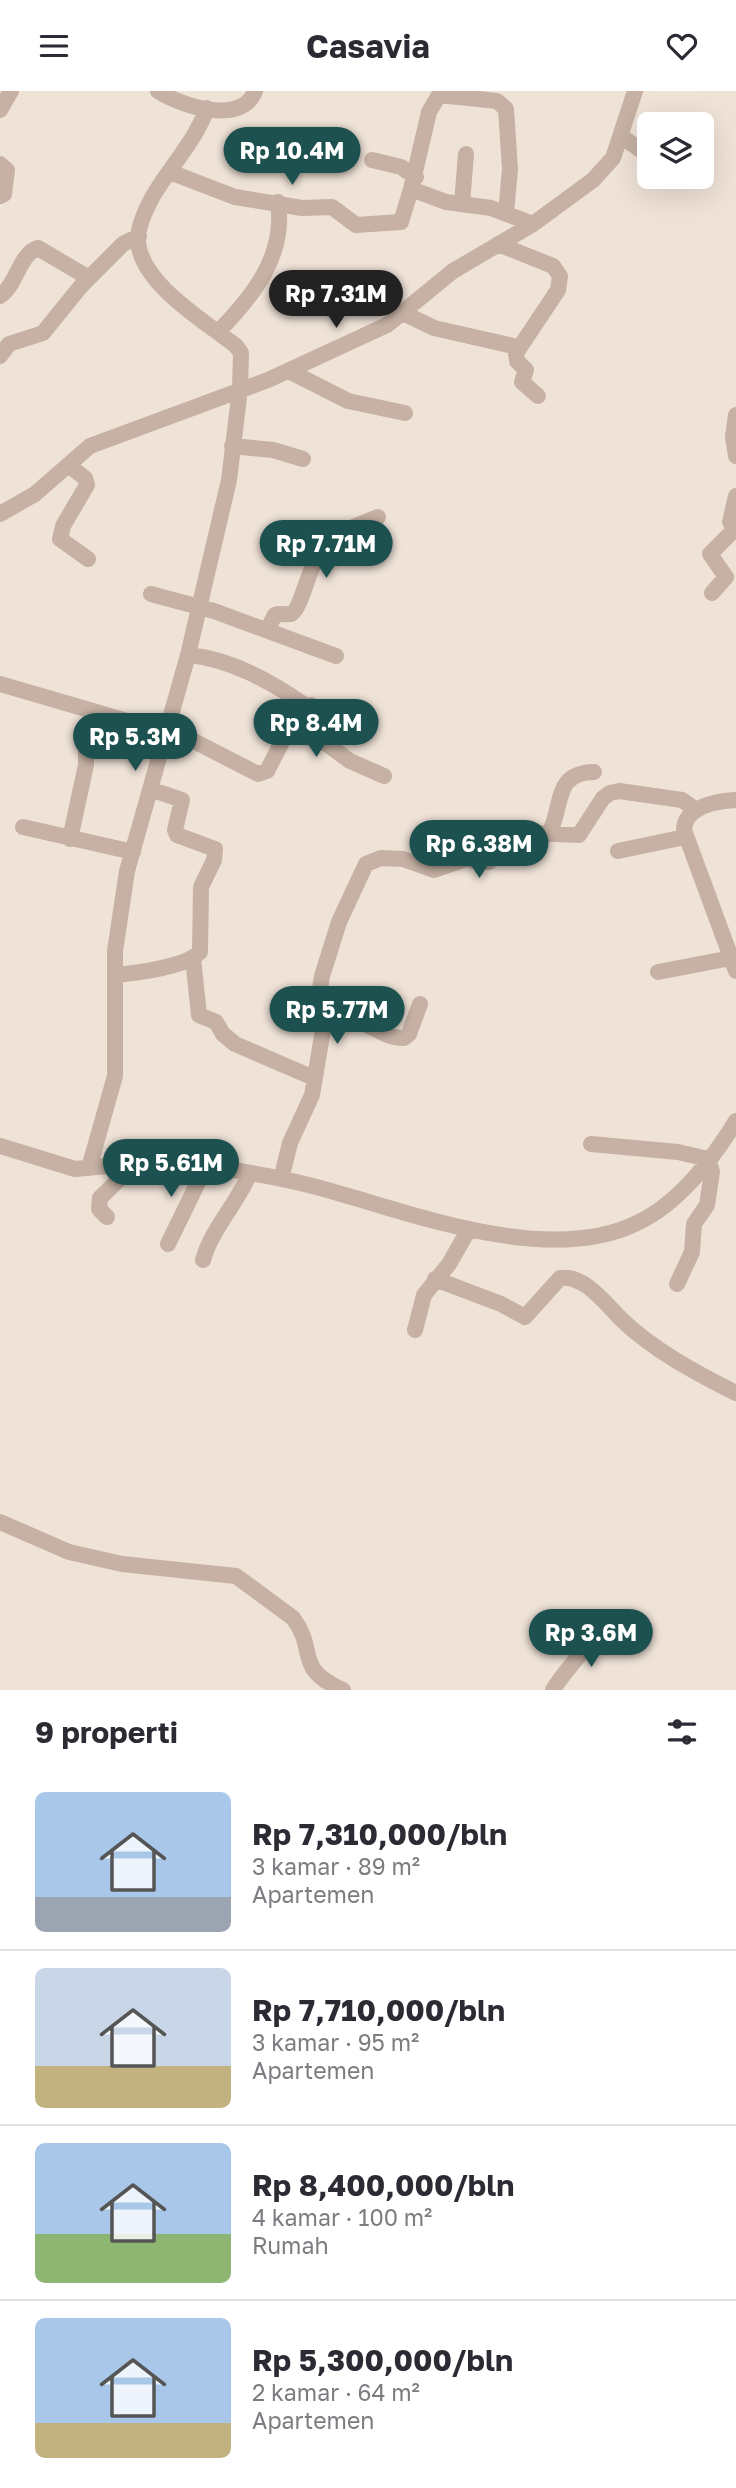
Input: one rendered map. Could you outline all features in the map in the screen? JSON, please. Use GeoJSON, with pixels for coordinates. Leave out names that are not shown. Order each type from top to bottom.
{"type":"FeatureCollection","features":[{"type":"Feature","properties":{"kind":"street"},"geometry":{"type":"LineString","coordinates":[[0,110],[11,91]]}},
{"type":"Feature","properties":{"kind":"street"},"geometry":{"type":"LineString","coordinates":[[158,91],[207,108],[232,111],[241,109],[255,91]]}},
{"type":"Feature","properties":{"kind":"street"},"geometry":{"type":"LineString","coordinates":[[0,514],[29,499],[90,446],[104,439],[289,370],[387,325],[453,271],[533,223],[605,168],[621,137],[635,91]]}},
{"type":"Feature","properties":{"kind":"street"},"geometry":{"type":"LineString","coordinates":[[170,172],[200,181],[223,194],[302,208],[332,207],[356,225],[382,222],[396,224],[405,217],[434,100],[444,94],[497,101],[508,114],[510,181],[506,213]]}},
{"type":"Feature","properties":{"kind":"street"},"geometry":{"type":"LineString","coordinates":[[89,1168],[116,1076],[115,975],[118,919],[133,852],[188,655],[226,493],[240,389],[241,353],[173,298],[148,266],[139,236],[153,197],[186,152],[207,108]]}},
{"type":"Feature","properties":{"kind":"street"},"geometry":{"type":"LineString","coordinates":[[621,137],[637,148]]}},
{"type":"Feature","properties":{"kind":"street"},"geometry":{"type":"LineString","coordinates":[[461,204],[466,154]]}},
{"type":"Feature","properties":{"kind":"street"},"geometry":{"type":"LineString","coordinates":[[372,160],[401,167],[414,183],[435,200],[487,207],[533,223]]}},
{"type":"Feature","properties":{"kind":"street"},"geometry":{"type":"LineString","coordinates":[[0,164],[7,170],[4,194],[0,197]]}},
{"type":"Feature","properties":{"kind":"street"},"geometry":{"type":"LineString","coordinates":[[218,332],[249,300],[268,269],[280,225],[278,202]]}},
{"type":"Feature","properties":{"kind":"street"},"geometry":{"type":"LineString","coordinates":[[0,356],[9,344],[43,333],[56,313],[89,278],[123,244],[139,236]]}},
{"type":"Feature","properties":{"kind":"street"},"geometry":{"type":"LineString","coordinates":[[498,244],[553,266],[560,276],[558,290],[518,347],[516,357],[526,370],[522,381],[538,396]]}},
{"type":"Feature","properties":{"kind":"street"},"geometry":{"type":"LineString","coordinates":[[3,289],[30,253],[38,249],[89,278]]}},
{"type":"Feature","properties":{"kind":"street"},"geometry":{"type":"LineString","coordinates":[[403,313],[434,328],[518,347]]}},
{"type":"Feature","properties":{"kind":"street"},"geometry":{"type":"LineString","coordinates":[[289,370],[348,401],[405,412]]}},
{"type":"Feature","properties":{"kind":"street"},"geometry":{"type":"LineString","coordinates":[[736,415],[733,436],[736,456]]}},
{"type":"Feature","properties":{"kind":"street"},"geometry":{"type":"LineString","coordinates":[[232,446],[273,450],[303,459]]}},
{"type":"Feature","properties":{"kind":"street"},"geometry":{"type":"LineString","coordinates":[[68,465],[85,478],[87,485],[63,526],[60,539],[88,559]]}},
{"type":"Feature","properties":{"kind":"street"},"geometry":{"type":"LineString","coordinates":[[712,593],[726,577],[710,554],[735,531],[730,523],[736,496]]}},
{"type":"Feature","properties":{"kind":"street"},"geometry":{"type":"LineString","coordinates":[[267,630],[275,615],[290,614],[297,608],[311,567],[321,549],[351,527],[378,517]]}},
{"type":"Feature","properties":{"kind":"street"},"geometry":{"type":"LineString","coordinates":[[151,594],[198,609],[214,611],[336,656]]}},
{"type":"Feature","properties":{"kind":"street"},"geometry":{"type":"LineString","coordinates":[[188,655],[204,656],[226,664],[313,707],[317,737],[350,761],[384,776]]}},
{"type":"Feature","properties":{"kind":"street"},"geometry":{"type":"LineString","coordinates":[[0,684],[211,747],[251,773],[263,774],[303,704]]}},
{"type":"Feature","properties":{"kind":"street"},"geometry":{"type":"LineString","coordinates":[[70,839],[86,765],[86,733],[92,713]]}},
{"type":"Feature","properties":{"kind":"street"},"geometry":{"type":"LineString","coordinates":[[549,834],[565,785],[571,776],[577,772],[594,772]]}},
{"type":"Feature","properties":{"kind":"street"},"geometry":{"type":"LineString","coordinates":[[115,975],[140,972],[193,958],[200,952],[201,887],[214,860],[215,849],[177,835],[175,830],[182,800],[150,789]]}},
{"type":"Feature","properties":{"kind":"street"},"geometry":{"type":"LineString","coordinates":[[281,1179],[290,1143],[312,1095],[325,1017],[318,1001],[322,976],[339,922],[366,864],[382,858],[403,859],[434,870],[467,859],[489,862],[502,851],[507,832],[579,835],[603,798],[619,791],[682,800],[696,810]]}},
{"type":"Feature","properties":{"kind":"street"},"geometry":{"type":"LineString","coordinates":[[658,972],[734,964],[685,837],[684,824],[696,810],[717,802],[736,800]]}},
{"type":"Feature","properties":{"kind":"street"},"geometry":{"type":"LineString","coordinates":[[23,827],[133,852]]}},
{"type":"Feature","properties":{"kind":"street"},"geometry":{"type":"LineString","coordinates":[[618,851],[685,837]]}},
{"type":"Feature","properties":{"kind":"street"},"geometry":{"type":"LineString","coordinates":[[193,958],[199,1015],[216,1022],[223,1034],[235,1044],[314,1078]]}},
{"type":"Feature","properties":{"kind":"street"},"geometry":{"type":"LineString","coordinates":[[325,1017],[343,1014],[390,1036],[404,1038],[409,1034],[420,1004]]}},
{"type":"Feature","properties":{"kind":"street"},"geometry":{"type":"LineString","coordinates":[[0,1146],[65,1167],[89,1168],[162,1161],[206,1165],[327,1189],[429,1222],[550,1239],[606,1234],[654,1214],[691,1180],[736,1121]]}},
{"type":"Feature","properties":{"kind":"street"},"geometry":{"type":"LineString","coordinates":[[591,1144],[678,1152],[708,1159]]}},
{"type":"Feature","properties":{"kind":"street"},"geometry":{"type":"LineString","coordinates":[[677,1285],[692,1252],[694,1224],[707,1205],[712,1172],[708,1159]]}},
{"type":"Feature","properties":{"kind":"street"},"geometry":{"type":"LineString","coordinates":[[107,1217],[99,1209],[100,1198],[136,1163]]}},
{"type":"Feature","properties":{"kind":"street"},"geometry":{"type":"LineString","coordinates":[[169,1244],[206,1165]]}},
{"type":"Feature","properties":{"kind":"street"},"geometry":{"type":"LineString","coordinates":[[203,1260],[215,1232],[236,1204],[250,1173]]}},
{"type":"Feature","properties":{"kind":"street"},"geometry":{"type":"LineString","coordinates":[[415,1330],[424,1295],[449,1264],[470,1229]]}},
{"type":"Feature","properties":{"kind":"street"},"geometry":{"type":"LineString","coordinates":[[435,1279],[501,1304],[525,1317],[560,1278],[566,1278],[596,1293],[630,1326],[679,1361],[736,1393]]}},
{"type":"Feature","properties":{"kind":"street"},"geometry":{"type":"LineString","coordinates":[[0,1522],[69,1552],[122,1564],[222,1573],[245,1581],[293,1618],[300,1627],[309,1659],[319,1679],[342,1690]]}},
{"type":"Feature","properties":{"kind":"street"},"geometry":{"type":"LineString","coordinates":[[553,1690],[567,1667],[586,1650],[596,1630]]}}]}
